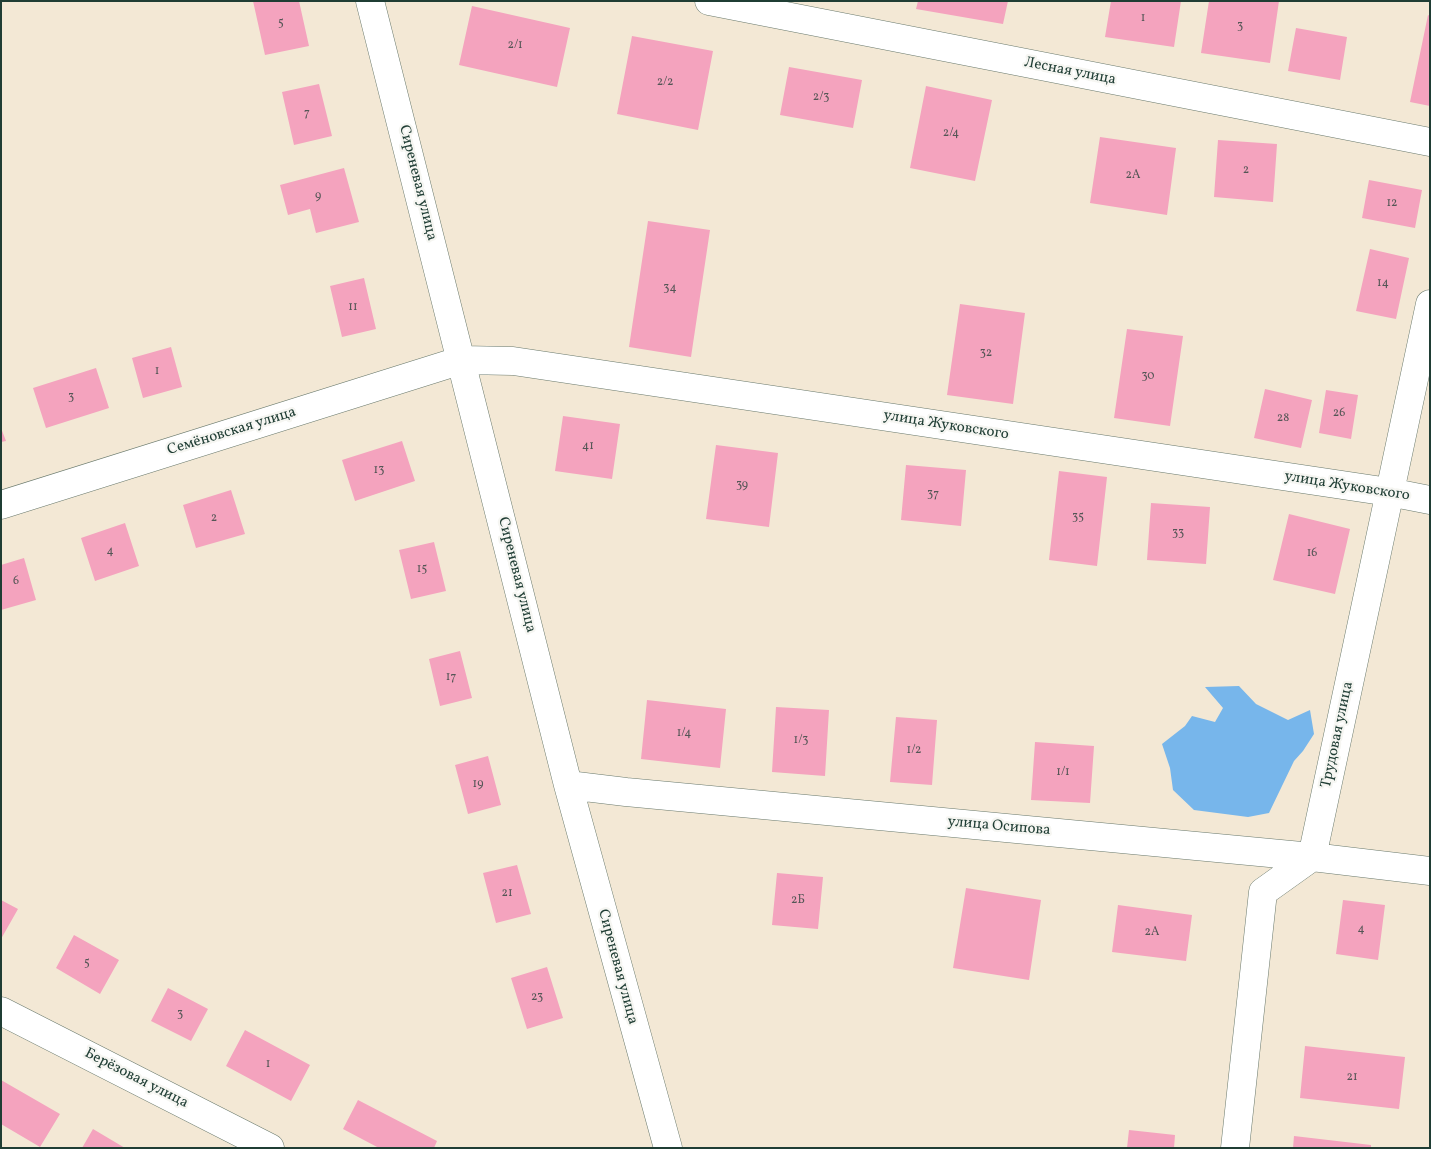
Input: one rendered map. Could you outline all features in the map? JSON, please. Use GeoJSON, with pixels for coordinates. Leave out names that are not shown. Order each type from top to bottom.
{"type":"FeatureCollection","features":[{"type":"Feature","properties":{"kind":"street","name":"Сиреневая улица"},"geometry":{"type":"LineString","coordinates":[[370,1],[568,785],[668,1148]]}},
{"type":"Feature","properties":{"kind":"street","name":"Лесная улица"},"geometry":{"type":"LineString","coordinates":[[709,1],[1430,142]]}},
{"type":"Feature","properties":{"kind":"street","name":"Трудовая улица"},"geometry":{"type":"LineString","coordinates":[[1312,857],[1430,304]]}},
{"type":"Feature","properties":{"kind":"street","name":"улица Жуковского"},"geometry":{"type":"LineString","coordinates":[[462,360],[523,363],[1389,492],[1430,500]]}},
{"type":"Feature","properties":{"kind":"street","name":"Семёновская улица"},"geometry":{"type":"LineString","coordinates":[[1,505],[462,360]]}},
{"type":"Feature","properties":{"kind":"street","name":"улица Осипова"},"geometry":{"type":"LineString","coordinates":[[568,785],[1312,857],[1430,871]]}},
{"type":"Feature","properties":{"kind":"street"},"geometry":{"type":"LineString","coordinates":[[1235,1148],[1263,892],[1312,857]]}},
{"type":"Feature","properties":{"kind":"street","name":"Берёзовая улица"},"geometry":{"type":"LineString","coordinates":[[1,1011],[270,1148]]}},
{"type":"Feature","properties":{"kind":"water"},"geometry":{"type":"Polygon","coordinates":[[[1239,686],[1256,704],[1288,720],[1310,710],[1314,734],[1294,761],[1269,813],[1248,817],[1194,810],[1173,790],[1170,768],[1162,744],[1185,726],[1192,716],[1215,722],[1223,708],[1205,687],[1239,686]]]}},
{"type":"Feature","properties":{"kind":"building"},"geometry":{"type":"Polygon","coordinates":[[[253,1],[299,1],[309,46],[265,55],[253,1]]]}},
{"type":"Feature","properties":{"kind":"building"},"geometry":{"type":"Polygon","coordinates":[[[918,1],[1008,1],[1003,24],[916,9],[918,1]]]}},
{"type":"Feature","properties":{"kind":"building"},"geometry":{"type":"Polygon","coordinates":[[[1111,1],[1181,1],[1174,47],[1105,37],[1111,1]]]}},
{"type":"Feature","properties":{"kind":"building"},"geometry":{"type":"Polygon","coordinates":[[[1209,1],[1279,1],[1270,63],[1201,53],[1209,1]]]}},
{"type":"Feature","properties":{"kind":"building"},"geometry":{"type":"Polygon","coordinates":[[[472,6],[570,28],[557,87],[459,65],[472,6]]]}},
{"type":"Feature","properties":{"kind":"building"},"geometry":{"type":"Polygon","coordinates":[[[1428,15],[1430,16],[1430,106],[1410,102],[1428,15]]]}},
{"type":"Feature","properties":{"kind":"building"},"geometry":{"type":"Polygon","coordinates":[[[1296,28],[1347,37],[1340,80],[1288,71],[1296,28]]]}},
{"type":"Feature","properties":{"kind":"building"},"geometry":{"type":"Polygon","coordinates":[[[632,36],[713,51],[698,130],[617,114],[632,36]]]}},
{"type":"Feature","properties":{"kind":"building"},"geometry":{"type":"Polygon","coordinates":[[[789,67],[862,80],[853,128],[780,115],[789,67]]]}},
{"type":"Feature","properties":{"kind":"building"},"geometry":{"type":"Polygon","coordinates":[[[319,84],[332,136],[294,145],[282,92],[319,84]]]}},
{"type":"Feature","properties":{"kind":"building"},"geometry":{"type":"Polygon","coordinates":[[[926,86],[992,100],[975,181],[910,168],[926,86]]]}},
{"type":"Feature","properties":{"kind":"building"},"geometry":{"type":"Polygon","coordinates":[[[1100,137],[1176,148],[1167,215],[1090,203],[1100,137]]]}},
{"type":"Feature","properties":{"kind":"building"},"geometry":{"type":"Polygon","coordinates":[[[1218,140],[1277,144],[1273,202],[1214,197],[1218,140]]]}},
{"type":"Feature","properties":{"kind":"building"},"geometry":{"type":"Polygon","coordinates":[[[344,168],[359,222],[316,233],[310,209],[288,215],[280,185],[344,168]]]}},
{"type":"Feature","properties":{"kind":"building"},"geometry":{"type":"Polygon","coordinates":[[[1369,180],[1422,190],[1415,228],[1362,218],[1369,180]]]}},
{"type":"Feature","properties":{"kind":"building"},"geometry":{"type":"Polygon","coordinates":[[[648,221],[710,230],[691,357],[629,347],[648,221]]]}},
{"type":"Feature","properties":{"kind":"building"},"geometry":{"type":"Polygon","coordinates":[[[1370,249],[1409,258],[1396,319],[1356,311],[1370,249]]]}},
{"type":"Feature","properties":{"kind":"building"},"geometry":{"type":"Polygon","coordinates":[[[364,278],[376,329],[342,337],[330,286],[364,278]]]}},
{"type":"Feature","properties":{"kind":"building"},"geometry":{"type":"Polygon","coordinates":[[[960,304],[1025,313],[1013,404],[947,395],[960,304]]]}},
{"type":"Feature","properties":{"kind":"building"},"geometry":{"type":"Polygon","coordinates":[[[1127,329],[1183,336],[1170,426],[1114,418],[1127,329]]]}},
{"type":"Feature","properties":{"kind":"building"},"geometry":{"type":"Polygon","coordinates":[[[171,347],[182,387],[143,398],[132,358],[171,347]]]}},
{"type":"Feature","properties":{"kind":"building"},"geometry":{"type":"Polygon","coordinates":[[[96,368],[109,408],[46,428],[33,388],[96,368]]]}},
{"type":"Feature","properties":{"kind":"building"},"geometry":{"type":"Polygon","coordinates":[[[1265,389],[1312,400],[1301,448],[1254,438],[1265,389]]]}},
{"type":"Feature","properties":{"kind":"building"},"geometry":{"type":"Polygon","coordinates":[[[1326,390],[1358,395],[1351,439],[1319,433],[1326,390]]]}},
{"type":"Feature","properties":{"kind":"building"},"geometry":{"type":"Polygon","coordinates":[[[563,416],[620,424],[612,479],[555,471],[563,416]]]}},
{"type":"Feature","properties":{"kind":"building"},"geometry":{"type":"Polygon","coordinates":[[[1,428],[6,441],[1,442],[1,428]]]}},
{"type":"Feature","properties":{"kind":"building"},"geometry":{"type":"Polygon","coordinates":[[[402,441],[415,481],[355,501],[342,460],[402,441]]]}},
{"type":"Feature","properties":{"kind":"building"},"geometry":{"type":"Polygon","coordinates":[[[716,445],[778,453],[769,527],[706,519],[716,445]]]}},
{"type":"Feature","properties":{"kind":"building"},"geometry":{"type":"Polygon","coordinates":[[[906,465],[966,470],[961,526],[901,520],[906,465]]]}},
{"type":"Feature","properties":{"kind":"building"},"geometry":{"type":"Polygon","coordinates":[[[1059,471],[1107,477],[1097,566],[1049,560],[1059,471]]]}},
{"type":"Feature","properties":{"kind":"building"},"geometry":{"type":"Polygon","coordinates":[[[231,490],[245,534],[196,548],[183,505],[231,490]]]}},
{"type":"Feature","properties":{"kind":"building"},"geometry":{"type":"Polygon","coordinates":[[[1151,503],[1210,507],[1206,564],[1147,560],[1151,503]]]}},
{"type":"Feature","properties":{"kind":"building"},"geometry":{"type":"Polygon","coordinates":[[[1289,514],[1350,529],[1335,594],[1273,580],[1289,514]]]}},
{"type":"Feature","properties":{"kind":"building"},"geometry":{"type":"Polygon","coordinates":[[[125,523],[139,566],[95,581],[81,538],[125,523]]]}},
{"type":"Feature","properties":{"kind":"building"},"geometry":{"type":"Polygon","coordinates":[[[434,542],[446,591],[411,599],[399,550],[434,542]]]}},
{"type":"Feature","properties":{"kind":"building"},"geometry":{"type":"Polygon","coordinates":[[[24,558],[36,600],[1,610],[1,565],[24,558]]]}},
{"type":"Feature","properties":{"kind":"building"},"geometry":{"type":"Polygon","coordinates":[[[460,651],[472,698],[440,706],[429,659],[460,651]]]}},
{"type":"Feature","properties":{"kind":"building"},"geometry":{"type":"Polygon","coordinates":[[[647,700],[726,709],[720,768],[641,759],[647,700]]]}},
{"type":"Feature","properties":{"kind":"building"},"geometry":{"type":"Polygon","coordinates":[[[776,707],[829,710],[825,776],[772,772],[776,707]]]}},
{"type":"Feature","properties":{"kind":"building"},"geometry":{"type":"Polygon","coordinates":[[[896,717],[937,720],[932,785],[890,782],[896,717]]]}},
{"type":"Feature","properties":{"kind":"building"},"geometry":{"type":"Polygon","coordinates":[[[1035,742],[1094,746],[1090,803],[1031,800],[1035,742]]]}},
{"type":"Feature","properties":{"kind":"building"},"geometry":{"type":"Polygon","coordinates":[[[488,756],[501,805],[468,814],[455,765],[488,756]]]}},
{"type":"Feature","properties":{"kind":"building"},"geometry":{"type":"Polygon","coordinates":[[[517,865],[531,914],[496,923],[483,873],[517,865]]]}},
{"type":"Feature","properties":{"kind":"building"},"geometry":{"type":"Polygon","coordinates":[[[777,873],[823,877],[818,929],[772,925],[777,873]]]}},
{"type":"Feature","properties":{"kind":"building"},"geometry":{"type":"Polygon","coordinates":[[[966,888],[1041,900],[1029,980],[953,968],[966,888]]]}},
{"type":"Feature","properties":{"kind":"building"},"geometry":{"type":"Polygon","coordinates":[[[1,900],[18,909],[1,939],[1,900]]]}},
{"type":"Feature","properties":{"kind":"building"},"geometry":{"type":"Polygon","coordinates":[[[1343,900],[1385,905],[1378,960],[1336,954],[1343,900]]]}},
{"type":"Feature","properties":{"kind":"building"},"geometry":{"type":"Polygon","coordinates":[[[1118,905],[1192,915],[1186,961],[1112,952],[1118,905]]]}},
{"type":"Feature","properties":{"kind":"building"},"geometry":{"type":"Polygon","coordinates":[[[74,935],[119,960],[100,994],[56,968],[74,935]]]}},
{"type":"Feature","properties":{"kind":"building"},"geometry":{"type":"Polygon","coordinates":[[[547,967],[563,1018],[527,1029],[511,978],[547,967]]]}},
{"type":"Feature","properties":{"kind":"building"},"geometry":{"type":"Polygon","coordinates":[[[168,988],[208,1009],[191,1041],[151,1021],[168,988]]]}},
{"type":"Feature","properties":{"kind":"building"},"geometry":{"type":"Polygon","coordinates":[[[245,1030],[310,1065],[291,1101],[226,1066],[245,1030]]]}},
{"type":"Feature","properties":{"kind":"building"},"geometry":{"type":"Polygon","coordinates":[[[1305,1046],[1405,1057],[1399,1109],[1300,1098],[1305,1046]]]}},
{"type":"Feature","properties":{"kind":"building"},"geometry":{"type":"Polygon","coordinates":[[[1,1080],[60,1114],[40,1147],[1,1124],[1,1080]]]}},
{"type":"Feature","properties":{"kind":"building"},"geometry":{"type":"Polygon","coordinates":[[[358,1100],[437,1141],[434,1148],[379,1148],[343,1129],[358,1100]]]}},
{"type":"Feature","properties":{"kind":"building"},"geometry":{"type":"Polygon","coordinates":[[[93,1129],[125,1148],[82,1148],[93,1129]]]}},
{"type":"Feature","properties":{"kind":"building"},"geometry":{"type":"Polygon","coordinates":[[[1129,1130],[1175,1135],[1174,1148],[1127,1148],[1129,1130]]]}},
{"type":"Feature","properties":{"kind":"building"},"geometry":{"type":"Polygon","coordinates":[[[1294,1136],[1371,1145],[1371,1148],[1293,1148],[1294,1136]]]}}]}
